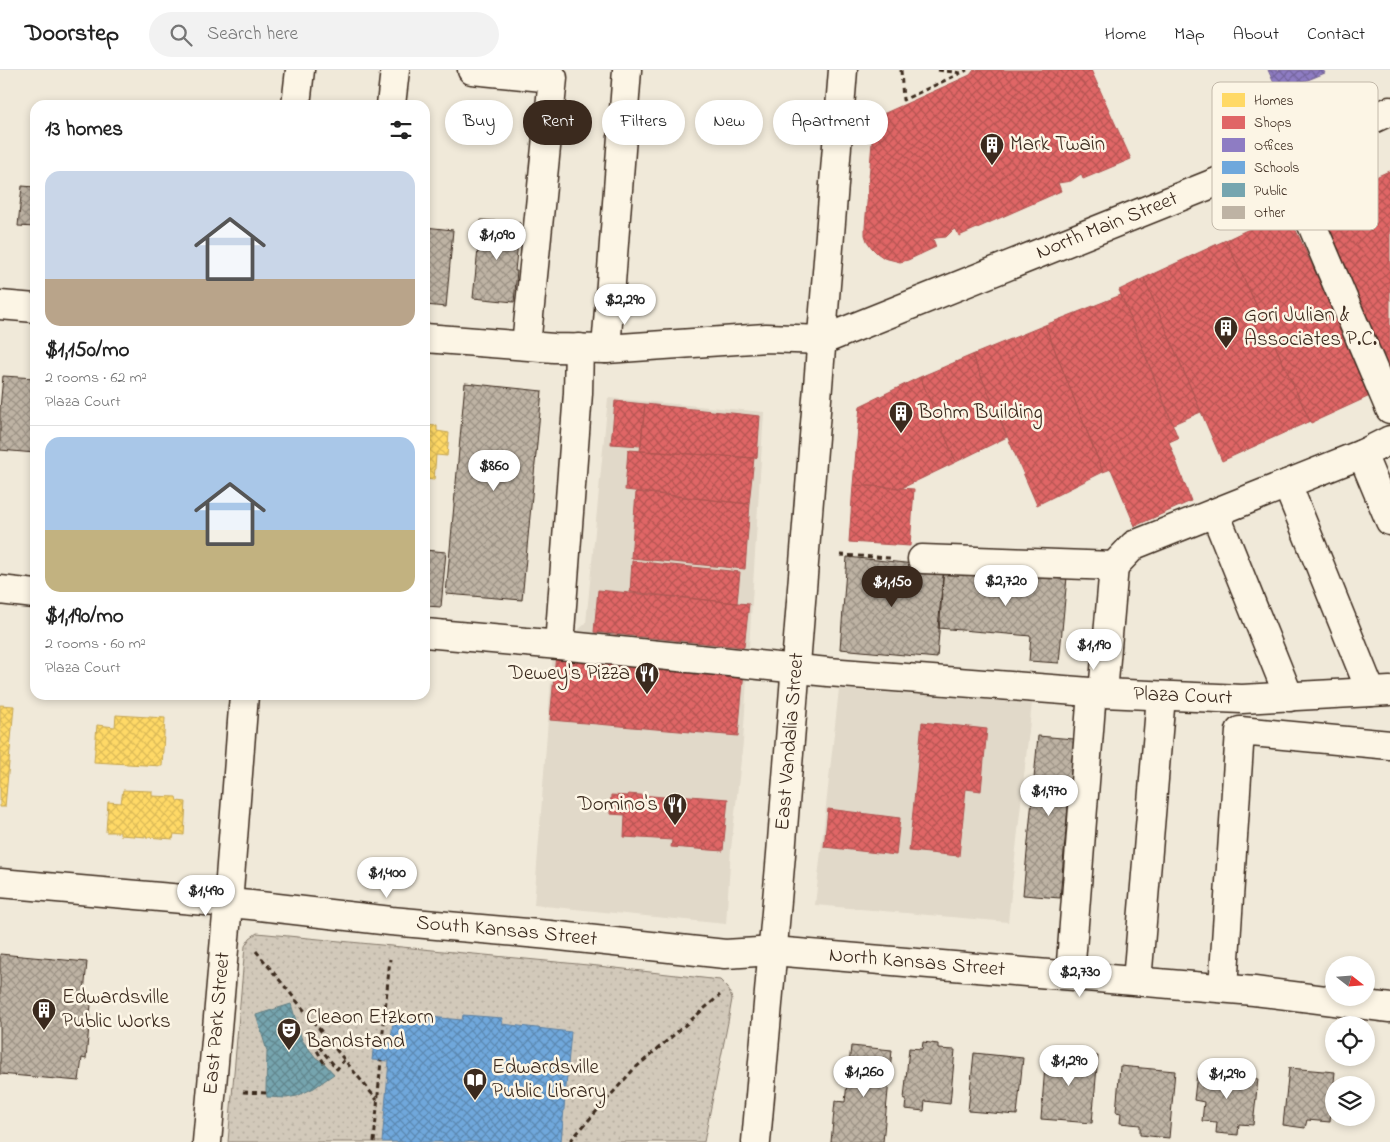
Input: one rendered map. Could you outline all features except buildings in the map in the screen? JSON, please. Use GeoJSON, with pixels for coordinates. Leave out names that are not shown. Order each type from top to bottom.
{"type":"FeatureCollection","features":[{"type":"Feature","properties":{"kind":"street"},"geometry":{"type":"LineString","coordinates":[[297,100],[300,70]]}},
{"type":"Feature","properties":{"kind":"street"},"geometry":{"type":"LineString","coordinates":[[392,100],[395,70]]}},
{"type":"Feature","properties":{"kind":"street"},"geometry":{"type":"LineString","coordinates":[[472,70],[552,78],[526,345]]}},
{"type":"Feature","properties":{"kind":"street"},"geometry":{"type":"LineString","coordinates":[[559,646],[578,393],[593,349],[627,70]]}},
{"type":"Feature","properties":{"kind":"street","name":"East Vandalia Street"},"geometry":{"type":"LineString","coordinates":[[756,1142],[797,669],[843,70]]}},
{"type":"Feature","properties":{"kind":"street","name":"North Main Street"},"geometry":{"type":"LineString","coordinates":[[1378,117],[1390,111]]}},
{"type":"Feature","properties":{"kind":"street","name":"North Main Street"},"geometry":{"type":"LineString","coordinates":[[823,340],[1212,184]]}},
{"type":"Feature","properties":{"kind":"street"},"geometry":{"type":"LineString","coordinates":[[1314,230],[1390,408]]}},
{"type":"Feature","properties":{"kind":"street"},"geometry":{"type":"LineString","coordinates":[[0,305],[30,308]]}},
{"type":"Feature","properties":{"kind":"street"},"geometry":{"type":"LineString","coordinates":[[430,338],[593,349],[766,338],[823,340]]}},
{"type":"Feature","properties":{"kind":"street"},"geometry":{"type":"LineString","coordinates":[[1070,975],[1097,693],[1114,566],[1134,546],[1362,454],[1390,440]]}},
{"type":"Feature","properties":{"kind":"street"},"geometry":{"type":"LineString","coordinates":[[1362,454],[1390,521]]}},
{"type":"Feature","properties":{"kind":"street"},"geometry":{"type":"LineString","coordinates":[[1287,484],[1381,692]]}},
{"type":"Feature","properties":{"kind":"street"},"geometry":{"type":"LineString","coordinates":[[1215,513],[1289,697]]}},
{"type":"Feature","properties":{"kind":"street"},"geometry":{"type":"LineString","coordinates":[[922,559],[1114,566]]}},
{"type":"Feature","properties":{"kind":"street"},"geometry":{"type":"LineString","coordinates":[[0,590],[30,593]]}},
{"type":"Feature","properties":{"kind":"street","name":"Plaza Court"},"geometry":{"type":"LineString","coordinates":[[430,634],[797,669],[1097,693],[1242,699],[1381,692]]}},
{"type":"Feature","properties":{"kind":"street"},"geometry":{"type":"LineString","coordinates":[[1137,981],[1161,696]]}},
{"type":"Feature","properties":{"kind":"street"},"geometry":{"type":"LineString","coordinates":[[1223,988],[1242,699]]}},
{"type":"Feature","properties":{"kind":"street","name":"East Park Street"},"geometry":{"type":"LineString","coordinates":[[207,1142],[244,700]]}},
{"type":"Feature","properties":{"kind":"street"},"geometry":{"type":"LineString","coordinates":[[1240,731],[1390,745]]}},
{"type":"Feature","properties":{"kind":"street","name":"South Kansas Street"},"geometry":{"type":"LineString","coordinates":[[0,883],[550,935],[726,954],[773,951]]}},
{"type":"Feature","properties":{"kind":"street","name":"North Kansas Street"},"geometry":{"type":"LineString","coordinates":[[773,951],[1223,988],[1390,1008]]}},
{"type":"Feature","properties":{"kind":"path"},"geometry":{"type":"LineString","coordinates":[[900,70],[904,100],[966,70]]}},
{"type":"Feature","properties":{"kind":"path"},"geometry":{"type":"LineString","coordinates":[[938,70],[960,73]]}},
{"type":"Feature","properties":{"kind":"path"},"geometry":{"type":"LineString","coordinates":[[840,554],[922,559]]}},
{"type":"Feature","properties":{"kind":"path"},"geometry":{"type":"LineString","coordinates":[[256,951],[378,1100]]}},
{"type":"Feature","properties":{"kind":"path"},"geometry":{"type":"LineString","coordinates":[[382,1042],[390,959]]}},
{"type":"Feature","properties":{"kind":"path"},"geometry":{"type":"LineString","coordinates":[[572,1142],[572,1139],[633,1070],[720,995]]}},
{"type":"Feature","properties":{"kind":"path"},"geometry":{"type":"LineString","coordinates":[[324,1063],[314,1045],[317,1044],[338,1070],[344,1060]]}},
{"type":"Feature","properties":{"kind":"path"},"geometry":{"type":"LineString","coordinates":[[374,1142],[381,1060]]}},
{"type":"Feature","properties":{"kind":"path"},"geometry":{"type":"LineString","coordinates":[[242,1092],[266,1093]]}},
{"type":"Feature","properties":{"kind":"shaded area"},"geometry":{"type":"Polygon","coordinates":[[[608,398],[764,412],[743,742],[731,849],[726,924],[534,905],[553,653],[586,623],[608,398]]]}},
{"type":"Feature","properties":{"kind":"shaded area"},"geometry":{"type":"Polygon","coordinates":[[[839,689],[1032,703],[1008,922],[815,905],[839,689]]]}},
{"type":"Feature","properties":{"kind":"shaded area"},"geometry":{"type":"Polygon","coordinates":[[[257,933],[598,966],[720,980],[728,988],[732,999],[704,1142],[228,1142],[245,946],[250,938],[257,933]]]}},
{"type":"Feature","properties":{"kind":"place","name":"Mark Twain"},"geometry":{"type":"Point","coordinates":[992,166]}},
{"type":"Feature","properties":{"kind":"place","name":"Gori Julian & Associates P.C."},"geometry":{"type":"Point","coordinates":[1226,349]}},
{"type":"Feature","properties":{"kind":"place","name":"Bohm Building"},"geometry":{"type":"Point","coordinates":[901,434]}},
{"type":"Feature","properties":{"kind":"place","name":"Dewey's Pizza"},"geometry":{"type":"Point","coordinates":[647,695]}},
{"type":"Feature","properties":{"kind":"place","name":"Domino's"},"geometry":{"type":"Point","coordinates":[675,826]}},
{"type":"Feature","properties":{"kind":"place","name":"Edwardsville Public Works"},"geometry":{"type":"Point","coordinates":[44,1031]}},
{"type":"Feature","properties":{"kind":"place","name":"Cleaon Etzkorn Bandstand"},"geometry":{"type":"Point","coordinates":[289,1051]}},
{"type":"Feature","properties":{"kind":"place","name":"Edwardsville Public Library"},"geometry":{"type":"Point","coordinates":[475,1101]}}]}
